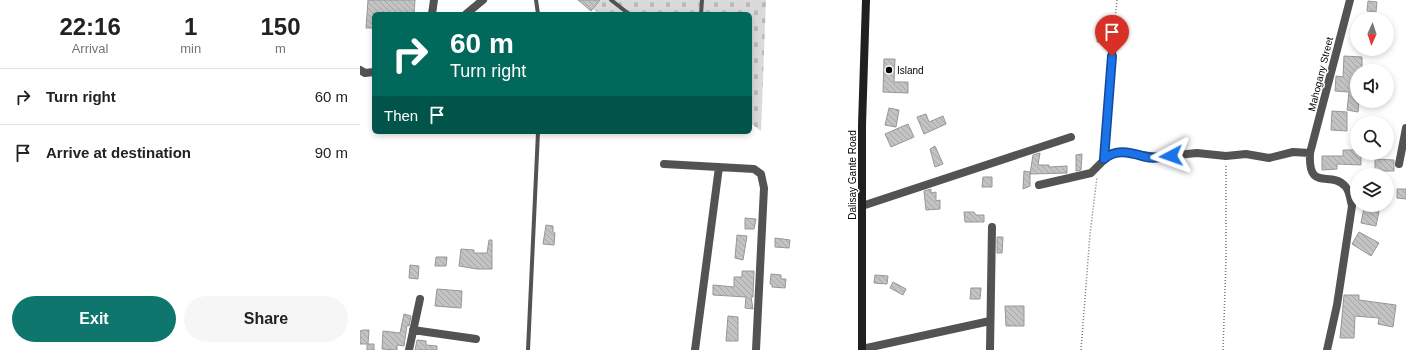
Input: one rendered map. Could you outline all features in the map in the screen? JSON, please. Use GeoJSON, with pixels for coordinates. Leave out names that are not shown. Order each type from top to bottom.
{"type":"FeatureCollection","features":[{"type":"Feature","properties":{"kind":"main road","name":"Dalisay Gante Road"},"geometry":{"type":"LineString","coordinates":[[862,350],[862,125],[866,0]]}},
{"type":"Feature","properties":{"kind":"street"},"geometry":{"type":"LineString","coordinates":[[432,12],[434,0]]}},
{"type":"Feature","properties":{"kind":"street"},"geometry":{"type":"LineString","coordinates":[[468,12],[483,0]]}},
{"type":"Feature","properties":{"kind":"street","name":"Mahogany Street"},"geometry":{"type":"LineString","coordinates":[[1327,350],[1337,305],[1352,206],[1350,193],[1345,185],[1338,181],[1315,176],[1311,172],[1310,153],[1350,0]]}},
{"type":"Feature","properties":{"kind":"street"},"geometry":{"type":"LineString","coordinates":[[1104,159],[1114,27]]}},
{"type":"Feature","properties":{"kind":"street"},"geometry":{"type":"LineString","coordinates":[[360,70],[365,73],[372,72]]}},
{"type":"Feature","properties":{"kind":"street"},"geometry":{"type":"LineString","coordinates":[[1399,164],[1406,128]]}},
{"type":"Feature","properties":{"kind":"street"},"geometry":{"type":"LineString","coordinates":[[862,206],[1071,137]]}},
{"type":"Feature","properties":{"kind":"street"},"geometry":{"type":"LineString","coordinates":[[1039,185],[1082,177],[1091,173],[1109,155],[1120,152],[1157,157],[1197,153],[1226,156],[1246,154],[1269,158],[1293,152],[1310,153]]}},
{"type":"Feature","properties":{"kind":"street"},"geometry":{"type":"LineString","coordinates":[[664,164],[754,169],[761,174],[764,180],[756,350]]}},
{"type":"Feature","properties":{"kind":"street"},"geometry":{"type":"LineString","coordinates":[[695,350],[719,167]]}},
{"type":"Feature","properties":{"kind":"street"},"geometry":{"type":"LineString","coordinates":[[990,350],[992,227]]}},
{"type":"Feature","properties":{"kind":"street"},"geometry":{"type":"LineString","coordinates":[[409,350],[420,299]]}},
{"type":"Feature","properties":{"kind":"street"},"geometry":{"type":"LineString","coordinates":[[862,350],[990,321]]}},
{"type":"Feature","properties":{"kind":"street"},"geometry":{"type":"LineString","coordinates":[[413,330],[476,339]]}},
{"type":"Feature","properties":{"kind":"lane"},"geometry":{"type":"LineString","coordinates":[[536,0],[538,12]]}},
{"type":"Feature","properties":{"kind":"lane"},"geometry":{"type":"LineString","coordinates":[[611,0],[626,12]]}},
{"type":"Feature","properties":{"kind":"lane"},"geometry":{"type":"LineString","coordinates":[[701,12],[702,0]]}},
{"type":"Feature","properties":{"kind":"lane"},"geometry":{"type":"LineString","coordinates":[[528,350],[538,134]]}},
{"type":"Feature","properties":{"kind":"path"},"geometry":{"type":"LineString","coordinates":[[1114,27],[1116,0]]}},
{"type":"Feature","properties":{"kind":"path"},"geometry":{"type":"LineString","coordinates":[[1223,350],[1226,260],[1226,156]]}},
{"type":"Feature","properties":{"kind":"path"},"geometry":{"type":"LineString","coordinates":[[1081,350],[1090,234],[1098,167]]}},
{"type":"Feature","properties":{"kind":"green space"},"geometry":{"type":"Polygon","coordinates":[[[581,0],[766,0],[761,131],[752,124],[752,12],[597,12],[581,0]]]}},
{"type":"Feature","properties":{"kind":"building"},"geometry":{"type":"Polygon","coordinates":[[[368,0],[415,0],[414,12],[372,12],[372,28],[366,28],[368,0]]]}},
{"type":"Feature","properties":{"kind":"building"},"geometry":{"type":"Polygon","coordinates":[[[578,0],[600,0],[591,11],[578,0]]]}},
{"type":"Feature","properties":{"kind":"building"},"geometry":{"type":"Polygon","coordinates":[[[1368,1],[1377,2],[1376,12],[1367,11],[1368,1]]]}},
{"type":"Feature","properties":{"kind":"building"},"geometry":{"type":"Polygon","coordinates":[[[1098,29],[1108,29],[1107,43],[1097,42],[1098,29]]]}},
{"type":"Feature","properties":{"kind":"building"},"geometry":{"type":"Polygon","coordinates":[[[1344,56],[1362,57],[1362,64],[1350,64],[1350,108],[1358,108],[1358,112],[1347,110],[1349,92],[1335,91],[1336,76],[1343,77],[1344,56]]]}},
{"type":"Feature","properties":{"kind":"building","name":"Island"},"geometry":{"type":"Polygon","coordinates":[[[884,59],[895,59],[894,82],[908,82],[908,93],[883,92],[884,59]]]}},
{"type":"Feature","properties":{"kind":"building"},"geometry":{"type":"Polygon","coordinates":[[[889,108],[899,110],[896,127],[885,125],[889,108]]]}},
{"type":"Feature","properties":{"kind":"building"},"geometry":{"type":"Polygon","coordinates":[[[1332,111],[1347,112],[1347,131],[1331,130],[1332,111]]]}},
{"type":"Feature","properties":{"kind":"building"},"geometry":{"type":"Polygon","coordinates":[[[926,114],[929,122],[943,116],[946,124],[924,134],[917,117],[926,114]]]}},
{"type":"Feature","properties":{"kind":"building"},"geometry":{"type":"Polygon","coordinates":[[[908,124],[914,137],[891,147],[885,134],[908,124]]]}},
{"type":"Feature","properties":{"kind":"building"},"geometry":{"type":"Polygon","coordinates":[[[935,146],[943,164],[935,167],[930,149],[935,146]]]}},
{"type":"Feature","properties":{"kind":"building"},"geometry":{"type":"Polygon","coordinates":[[[1343,150],[1350,150],[1350,160],[1361,160],[1361,165],[1337,164],[1337,169],[1322,170],[1322,156],[1343,156],[1343,150]]]}},
{"type":"Feature","properties":{"kind":"building"},"geometry":{"type":"Polygon","coordinates":[[[1040,153],[1038,165],[1049,165],[1049,167],[1067,166],[1067,173],[1030,174],[1033,155],[1040,153]]]}},
{"type":"Feature","properties":{"kind":"building"},"geometry":{"type":"Polygon","coordinates":[[[1082,154],[1081,170],[1076,171],[1076,155],[1082,154]]]}},
{"type":"Feature","properties":{"kind":"building"},"geometry":{"type":"Polygon","coordinates":[[[1375,160],[1394,160],[1394,168],[1375,168],[1375,160]]]}},
{"type":"Feature","properties":{"kind":"building"},"geometry":{"type":"Polygon","coordinates":[[[1024,171],[1030,172],[1030,186],[1023,189],[1024,171]]]}},
{"type":"Feature","properties":{"kind":"building"},"geometry":{"type":"Polygon","coordinates":[[[983,177],[992,177],[992,187],[982,187],[983,177]]]}},
{"type":"Feature","properties":{"kind":"building"},"geometry":{"type":"Polygon","coordinates":[[[931,189],[931,193],[936,192],[936,201],[940,200],[940,209],[926,210],[924,191],[931,189]]]}},
{"type":"Feature","properties":{"kind":"building"},"geometry":{"type":"Polygon","coordinates":[[[1397,189],[1406,189],[1406,199],[1397,198],[1397,189]]]}},
{"type":"Feature","properties":{"kind":"building"},"geometry":{"type":"Polygon","coordinates":[[[964,212],[974,212],[976,215],[984,215],[984,222],[965,222],[964,212]]]}},
{"type":"Feature","properties":{"kind":"building"},"geometry":{"type":"Polygon","coordinates":[[[1363,212],[1379,212],[1376,226],[1361,223],[1363,212]]]}},
{"type":"Feature","properties":{"kind":"building"},"geometry":{"type":"Polygon","coordinates":[[[745,218],[756,219],[754,229],[745,229],[745,218]]]}},
{"type":"Feature","properties":{"kind":"building"},"geometry":{"type":"Polygon","coordinates":[[[546,225],[553,226],[553,232],[555,233],[554,245],[543,244],[546,225]]]}},
{"type":"Feature","properties":{"kind":"building"},"geometry":{"type":"Polygon","coordinates":[[[1359,232],[1379,243],[1371,256],[1352,244],[1359,232]]]}},
{"type":"Feature","properties":{"kind":"building"},"geometry":{"type":"Polygon","coordinates":[[[737,235],[747,236],[743,260],[735,258],[737,235]]]}},
{"type":"Feature","properties":{"kind":"building"},"geometry":{"type":"Polygon","coordinates":[[[997,237],[1003,237],[1002,253],[997,253],[997,237]]]}},
{"type":"Feature","properties":{"kind":"building"},"geometry":{"type":"Polygon","coordinates":[[[775,238],[790,240],[789,248],[775,247],[775,238]]]}},
{"type":"Feature","properties":{"kind":"building"},"geometry":{"type":"Polygon","coordinates":[[[489,240],[492,240],[492,269],[477,269],[459,266],[461,249],[474,250],[474,253],[487,253],[489,240]]]}},
{"type":"Feature","properties":{"kind":"building"},"geometry":{"type":"Polygon","coordinates":[[[436,257],[447,257],[446,266],[435,266],[436,257]]]}},
{"type":"Feature","properties":{"kind":"building"},"geometry":{"type":"Polygon","coordinates":[[[410,265],[419,266],[418,279],[409,278],[410,265]]]}},
{"type":"Feature","properties":{"kind":"building"},"geometry":{"type":"Polygon","coordinates":[[[742,271],[754,271],[753,297],[751,297],[753,309],[745,308],[746,297],[713,295],[713,285],[734,287],[734,277],[742,277],[742,271]]]}},
{"type":"Feature","properties":{"kind":"building"},"geometry":{"type":"Polygon","coordinates":[[[771,274],[781,275],[781,279],[786,279],[785,288],[772,287],[772,284],[770,284],[771,274]]]}},
{"type":"Feature","properties":{"kind":"building"},"geometry":{"type":"Polygon","coordinates":[[[875,275],[888,276],[887,284],[874,283],[875,275]]]}},
{"type":"Feature","properties":{"kind":"building"},"geometry":{"type":"Polygon","coordinates":[[[893,282],[906,289],[903,295],[890,288],[893,282]]]}},
{"type":"Feature","properties":{"kind":"building"},"geometry":{"type":"Polygon","coordinates":[[[971,288],[981,288],[980,299],[970,299],[971,288]]]}},
{"type":"Feature","properties":{"kind":"building"},"geometry":{"type":"Polygon","coordinates":[[[437,289],[462,291],[461,308],[435,306],[437,289]]]}},
{"type":"Feature","properties":{"kind":"building"},"geometry":{"type":"Polygon","coordinates":[[[1344,295],[1359,295],[1359,300],[1396,305],[1393,327],[1378,324],[1379,318],[1355,316],[1354,338],[1340,338],[1344,295]]]}},
{"type":"Feature","properties":{"kind":"building"},"geometry":{"type":"Polygon","coordinates":[[[1005,306],[1024,306],[1024,326],[1006,326],[1005,306]]]}},
{"type":"Feature","properties":{"kind":"building"},"geometry":{"type":"Polygon","coordinates":[[[404,314],[411,316],[409,326],[407,325],[404,346],[397,345],[397,350],[382,349],[383,331],[400,333],[404,314]]]}},
{"type":"Feature","properties":{"kind":"building"},"geometry":{"type":"Polygon","coordinates":[[[728,316],[738,317],[738,341],[726,341],[728,316]]]}},
{"type":"Feature","properties":{"kind":"building"},"geometry":{"type":"Polygon","coordinates":[[[369,330],[368,344],[374,344],[374,350],[367,350],[367,344],[360,344],[360,331],[369,330]]]}},
{"type":"Feature","properties":{"kind":"building"},"geometry":{"type":"Polygon","coordinates":[[[417,340],[426,341],[426,345],[437,346],[437,350],[415,350],[417,340]]]}},
{"type":"Feature","properties":{"kind":"place","name":"Island"},"geometry":{"type":"Point","coordinates":[889,70]}},
{"type":"Feature","properties":{"kind":"route"},"geometry":{"type":"LineString","coordinates":[[1112,56],[1104,159],[1109,155],[1120,152],[1130,152],[1146,157],[1171,156]]}}]}
